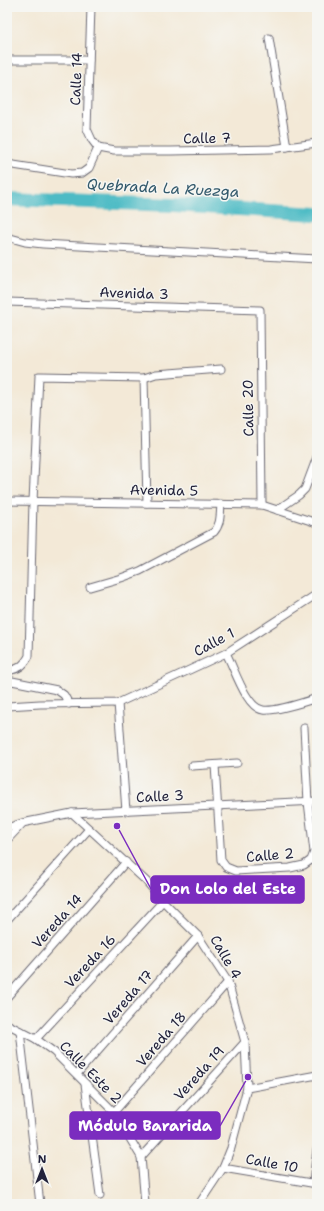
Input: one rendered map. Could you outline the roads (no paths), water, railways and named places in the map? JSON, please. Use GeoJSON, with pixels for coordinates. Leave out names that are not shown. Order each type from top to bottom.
{"type":"FeatureCollection","features":[{"type":"Feature","properties":{"kind":"street","name":"Calle 14"},"geometry":{"type":"LineString","coordinates":[[91,7],[87,129],[98,148]]}},
{"type":"Feature","properties":{"kind":"street"},"geometry":{"type":"LineString","coordinates":[[269,38],[287,147]]}},
{"type":"Feature","properties":{"kind":"street"},"geometry":{"type":"LineString","coordinates":[[7,60],[89,60]]}},
{"type":"Feature","properties":{"kind":"street","name":"Calle 7"},"geometry":{"type":"LineString","coordinates":[[98,148],[114,151],[171,152],[270,149],[317,143]]}},
{"type":"Feature","properties":{"kind":"street"},"geometry":{"type":"LineString","coordinates":[[7,164],[71,174],[82,173],[89,168],[98,148]]}},
{"type":"Feature","properties":{"kind":"street"},"geometry":{"type":"LineString","coordinates":[[7,237],[25,242],[43,244],[317,259]]}},
{"type":"Feature","properties":{"kind":"street","name":"Avenida 3"},"geometry":{"type":"LineString","coordinates":[[7,302],[260,310]]}},
{"type":"Feature","properties":{"kind":"street","name":"Calle 20"},"geometry":{"type":"LineString","coordinates":[[260,310],[262,505]]}},
{"type":"Feature","properties":{"kind":"street"},"geometry":{"type":"LineString","coordinates":[[7,671],[16,670],[24,665],[29,656],[33,501],[39,376],[144,378],[156,374],[221,369]]}},
{"type":"Feature","properties":{"kind":"street"},"geometry":{"type":"LineString","coordinates":[[144,378],[147,503]]}},
{"type":"Feature","properties":{"kind":"street"},"geometry":{"type":"LineString","coordinates":[[277,510],[305,489],[317,458]]}},
{"type":"Feature","properties":{"kind":"street","name":"Avenida 5"},"geometry":{"type":"LineString","coordinates":[[7,501],[262,505],[314,522]]}},
{"type":"Feature","properties":{"kind":"street"},"geometry":{"type":"LineString","coordinates":[[90,587],[131,575],[214,532],[220,522],[221,504]]}},
{"type":"Feature","properties":{"kind":"street"},"geometry":{"type":"LineString","coordinates":[[314,522],[317,515]]}},
{"type":"Feature","properties":{"kind":"street","name":"Calle 1"},"geometry":{"type":"LineString","coordinates":[[7,706],[118,702],[226,653],[317,594]]}},
{"type":"Feature","properties":{"kind":"street"},"geometry":{"type":"LineString","coordinates":[[226,653],[249,700],[254,706],[262,710],[272,710],[317,698]]}},
{"type":"Feature","properties":{"kind":"street"},"geometry":{"type":"LineString","coordinates":[[7,680],[57,690],[64,696],[69,704]]}},
{"type":"Feature","properties":{"kind":"street"},"geometry":{"type":"LineString","coordinates":[[118,702],[126,811]]}},
{"type":"Feature","properties":{"kind":"street","name":"Calle 2"},"geometry":{"type":"LineString","coordinates":[[215,765],[220,860],[226,868],[236,872],[290,868],[304,865],[311,860],[314,852],[308,802],[304,728]]}},
{"type":"Feature","properties":{"kind":"street"},"geometry":{"type":"LineString","coordinates":[[192,766],[237,763]]}},
{"type":"Feature","properties":{"kind":"street","name":"Calle 3"},"geometry":{"type":"LineString","coordinates":[[7,828],[22,823],[72,813],[317,801]]}},
{"type":"Feature","properties":{"kind":"street","name":"Calle 4"},"geometry":{"type":"LineString","coordinates":[[72,813],[146,881],[162,901],[198,936],[228,982],[245,1042],[247,1088],[237,1129],[223,1168],[199,1204]]}},
{"type":"Feature","properties":{"kind":"street"},"geometry":{"type":"LineString","coordinates":[[7,840],[22,823]]}},
{"type":"Feature","properties":{"kind":"street"},"geometry":{"type":"LineString","coordinates":[[7,920],[89,829]]}},
{"type":"Feature","properties":{"kind":"street","name":"Vereda 14"},"geometry":{"type":"LineString","coordinates":[[7,997],[126,862]]}},
{"type":"Feature","properties":{"kind":"street","name":"Vereda 16"},"geometry":{"type":"LineString","coordinates":[[36,1039],[162,901]]}},
{"type":"Feature","properties":{"kind":"street","name":"Vereda 17"},"geometry":{"type":"LineString","coordinates":[[77,1074],[198,936]]}},
{"type":"Feature","properties":{"kind":"street","name":"Vereda 18"},"geometry":{"type":"LineString","coordinates":[[114,1112],[228,982]]}},
{"type":"Feature","properties":{"kind":"street","name":"Calle Este 2"},"geometry":{"type":"LineString","coordinates":[[7,1024],[36,1039],[54,1052],[114,1112],[141,1157],[145,1204]]}},
{"type":"Feature","properties":{"kind":"street"},"geometry":{"type":"LineString","coordinates":[[20,1031],[40,1204]]}},
{"type":"Feature","properties":{"kind":"street","name":"Vereda 19"},"geometry":{"type":"LineString","coordinates":[[141,1157],[245,1042]]}},
{"type":"Feature","properties":{"kind":"street"},"geometry":{"type":"LineString","coordinates":[[247,1088],[317,1075]]}},
{"type":"Feature","properties":{"kind":"street"},"geometry":{"type":"LineString","coordinates":[[85,1084],[100,1195]]}},
{"type":"Feature","properties":{"kind":"street"},"geometry":{"type":"LineString","coordinates":[[315,1184],[317,1149]]}},
{"type":"Feature","properties":{"kind":"street","name":"Calle 10"},"geometry":{"type":"LineString","coordinates":[[223,1168],[315,1184]]}},
{"type":"Feature","properties":{"kind":"waterway","name":"Quebrada La Ruezga"},"geometry":{"type":"LineString","coordinates":[[7,199],[174,205],[317,214]]}},
{"type":"Feature","properties":{"kind":"place","name":"Don Lolo del Este"},"geometry":{"type":"Point","coordinates":[117,826]}},
{"type":"Feature","properties":{"kind":"place","name":"Módulo Bararida"},"geometry":{"type":"Point","coordinates":[248,1077]}}]}
